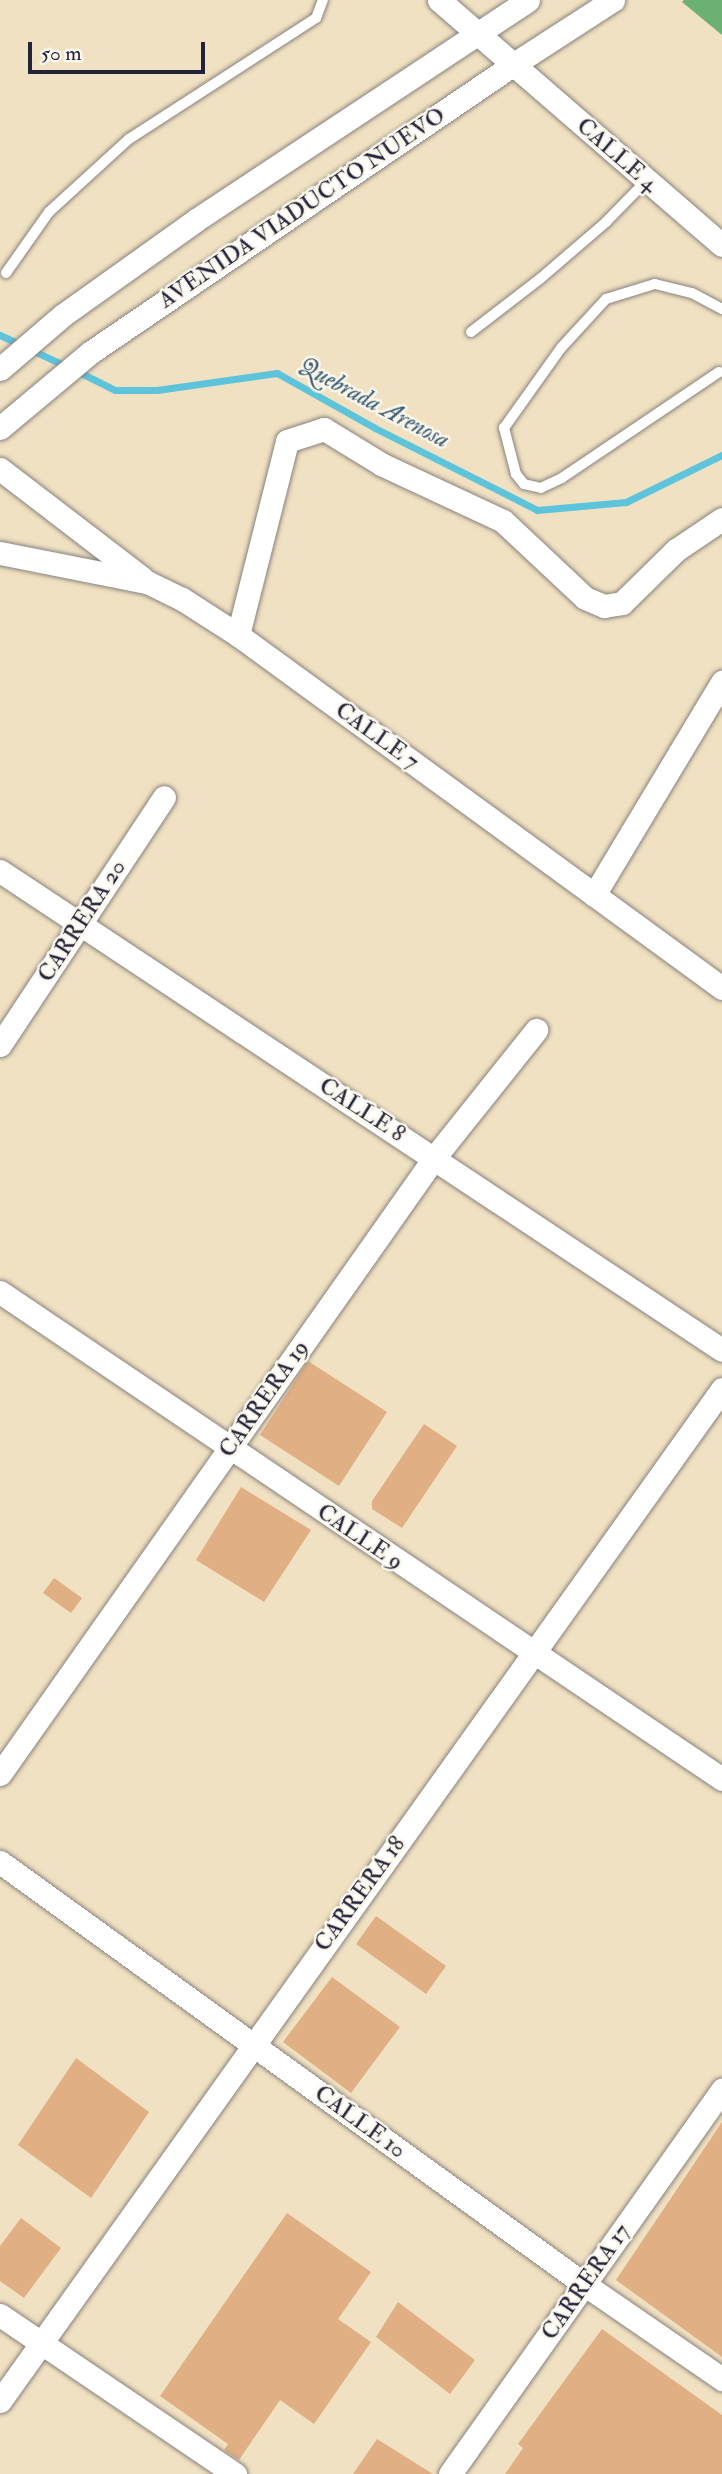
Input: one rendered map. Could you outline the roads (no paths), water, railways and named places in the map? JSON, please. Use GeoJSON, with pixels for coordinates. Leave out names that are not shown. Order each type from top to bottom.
{"type":"FeatureCollection","features":[{"type":"Feature","properties":{"kind":"street","name":"CALLE 4"},"geometry":{"type":"LineString","coordinates":[[439,0],[722,245]]}},
{"type":"Feature","properties":{"kind":"street","name":"AVENIDA VIADUCTO NUEVO"},"geometry":{"type":"LineString","coordinates":[[0,369],[63,315],[196,220],[528,0]]}},
{"type":"Feature","properties":{"kind":"street","name":"AVENIDA VIADUCTO NUEVO"},"geometry":{"type":"LineString","coordinates":[[0,428],[91,352],[514,64],[604,6]]}},
{"type":"Feature","properties":{"kind":"street"},"geometry":{"type":"LineString","coordinates":[[238,635],[287,441],[324,429],[383,465],[503,521],[585,598],[604,606],[622,603],[676,550],[722,519]]}},
{"type":"Feature","properties":{"kind":"street"},"geometry":{"type":"LineString","coordinates":[[0,469],[147,582]]}},
{"type":"Feature","properties":{"kind":"street","name":"CALLE 7"},"geometry":{"type":"LineString","coordinates":[[0,553],[147,582],[238,635],[722,988]]}},
{"type":"Feature","properties":{"kind":"street"},"geometry":{"type":"LineString","coordinates":[[594,895],[722,682]]}},
{"type":"Feature","properties":{"kind":"street","name":"CARRERA 20"},"geometry":{"type":"LineString","coordinates":[[0,1045],[163,797]]}},
{"type":"Feature","properties":{"kind":"street","name":"CALLE 8"},"geometry":{"type":"LineString","coordinates":[[0,871],[722,1350]]}},
{"type":"Feature","properties":{"kind":"street","name":"CARRERA 19"},"geometry":{"type":"LineString","coordinates":[[0,1774],[434,1158],[536,1030]]}},
{"type":"Feature","properties":{"kind":"street","name":"CALLE 9"},"geometry":{"type":"LineString","coordinates":[[0,1292],[229,1449],[722,1779]]}},
{"type":"Feature","properties":{"kind":"street","name":"CARRERA 18"},"geometry":{"type":"LineString","coordinates":[[0,2400],[722,1389]]}},
{"type":"Feature","properties":{"kind":"street","name":"CALLE 10"},"geometry":{"type":"LineString","coordinates":[[0,1862],[584,2284],[722,2379]]}},
{"type":"Feature","properties":{"kind":"street","name":"CARRERA 17"},"geometry":{"type":"LineString","coordinates":[[450,2474],[722,2090]]}},
{"type":"Feature","properties":{"kind":"street"},"geometry":{"type":"LineString","coordinates":[[0,2315],[235,2474]]}},
{"type":"Feature","properties":{"kind":"lane"},"geometry":{"type":"LineString","coordinates":[[6,274],[49,212],[129,139],[316,18],[323,0]]}},
{"type":"Feature","properties":{"kind":"lane"},"geometry":{"type":"LineString","coordinates":[[471,331],[551,270],[606,222],[646,181]]}},
{"type":"Feature","properties":{"kind":"lane"},"geometry":{"type":"LineString","coordinates":[[719,372],[562,478],[541,488],[524,484],[516,474],[503,428],[561,348],[606,299],[655,284],[692,293],[722,309]]}},
{"type":"Feature","properties":{"kind":"waterway","name":"Quebrada Arenosa"},"geometry":{"type":"LineString","coordinates":[[0,335],[66,366]]}},
{"type":"Feature","properties":{"kind":"waterway","name":"Quebrada Arenosa"},"geometry":{"type":"LineString","coordinates":[[77,371],[115,390],[157,390],[277,373],[375,428],[537,510],[626,502],[722,455]]}}]}
